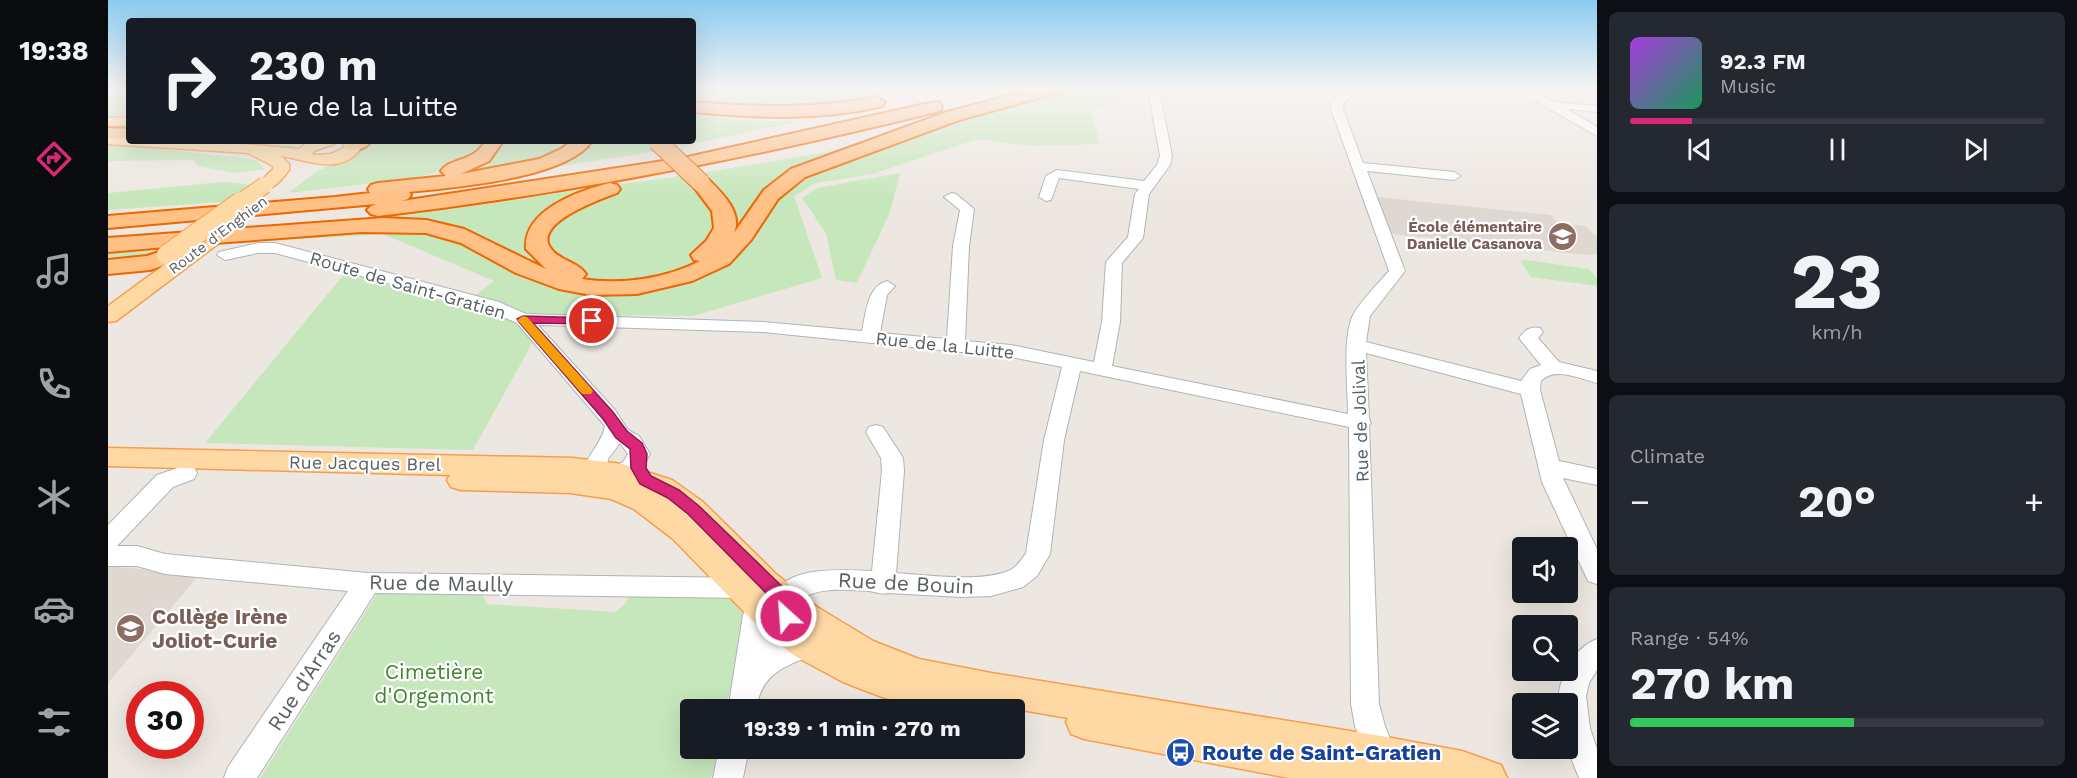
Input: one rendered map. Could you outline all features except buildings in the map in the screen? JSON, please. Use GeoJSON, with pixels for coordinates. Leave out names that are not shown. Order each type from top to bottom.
{"type":"FeatureCollection","features":[{"type":"Feature","properties":{"kind":"highway"},"geometry":{"type":"LineString","coordinates":[[108,221],[335,203],[564,172],[771,134],[806,125]]}},
{"type":"Feature","properties":{"kind":"highway"},"geometry":{"type":"LineString","coordinates":[[108,236],[252,224],[448,202],[683,164],[855,125]]}},
{"type":"Feature","properties":{"kind":"highway"},"geometry":{"type":"LineString","coordinates":[[672,144],[706,182],[721,204],[727,227],[711,249],[681,266],[649,276],[620,279],[593,278],[558,268],[546,259],[537,248],[537,237],[547,220],[565,206],[596,193],[633,182],[840,141],[894,125]]}},
{"type":"Feature","properties":{"kind":"highway"},"geometry":{"type":"LineString","coordinates":[[108,245],[292,230],[406,225],[434,227],[474,238],[524,268],[569,284],[609,288],[670,280],[706,268],[736,247],[770,194],[781,183],[798,173],[928,125]]}},
{"type":"Feature","properties":{"kind":"highway"},"geometry":{"type":"LineString","coordinates":[[108,133],[126,134]]}},
{"type":"Feature","properties":{"kind":"highway"},"geometry":{"type":"LineString","coordinates":[[361,191],[464,167],[482,158],[493,144]]}},
{"type":"Feature","properties":{"kind":"highway"},"geometry":{"type":"LineString","coordinates":[[108,221],[155,213],[361,191],[514,171],[559,159],[575,150],[580,144]]}},
{"type":"Feature","properties":{"kind":"highway"},"geometry":{"type":"LineString","coordinates":[[661,144],[728,198],[735,210],[737,224],[734,235],[716,255],[670,280]]}},
{"type":"Feature","properties":{"kind":"highway"},"geometry":{"type":"LineString","coordinates":[[108,267],[190,253]]}},
{"type":"Feature","properties":{"kind":"main road"},"geometry":{"type":"LineString","coordinates":[[108,128],[126,129]]}},
{"type":"Feature","properties":{"kind":"main road"},"geometry":{"type":"LineString","coordinates":[[108,139],[126,140]]}},
{"type":"Feature","properties":{"kind":"main road"},"geometry":{"type":"LineString","coordinates":[[176,144],[244,149],[272,157],[281,164],[281,170],[265,185]]}},
{"type":"Feature","properties":{"kind":"main road"},"geometry":{"type":"LineString","coordinates":[[244,149],[298,169],[308,148],[318,144]]}},
{"type":"Feature","properties":{"kind":"main road","name":"Route d'Enghien"},"geometry":{"type":"LineString","coordinates":[[112,286],[190,253],[265,185],[298,169],[347,153],[354,144]]}},
{"type":"Feature","properties":{"kind":"main road","name":"Route d'Enghien"},"geometry":{"type":"LineString","coordinates":[[108,316],[298,169]]}},
{"type":"Feature","properties":{"kind":"main road","name":"Rue Jacques Brel"},"geometry":{"type":"LineString","coordinates":[[108,457],[595,478]]}},
{"type":"Feature","properties":{"kind":"main road","name":"Rue Jacques Brel"},"geometry":{"type":"LineString","coordinates":[[108,471],[448,479],[634,477]]}},
{"type":"Feature","properties":{"kind":"main road","name":"Route de Saint-Gratien"},"geometry":{"type":"LineString","coordinates":[[634,477],[651,506],[674,521],[775,610],[881,681],[950,699]]}},
{"type":"Feature","properties":{"kind":"main road","name":"Route de Saint-Gratien"},"geometry":{"type":"LineString","coordinates":[[775,610],[829,633],[861,651],[898,667],[936,679],[1386,770]]}},
{"type":"Feature","properties":{"kind":"main road","name":"Route de Saint-Gratien"},"geometry":{"type":"LineString","coordinates":[[1025,712],[1187,739],[1241,752],[1386,770]]}},
{"type":"Feature","properties":{"kind":"main road"},"geometry":{"type":"LineString","coordinates":[[1386,770],[1462,770],[1488,778]]}},
{"type":"Feature","properties":{"kind":"street"},"geometry":{"type":"LineString","coordinates":[[1102,369],[1112,305],[1114,262],[1135,238],[1142,194],[1163,165],[1166,156],[1160,125]]}},
{"type":"Feature","properties":{"kind":"street","name":"Rue de Jolival"},"geometry":{"type":"LineString","coordinates":[[1344,125],[1397,271],[1362,315],[1357,345],[1361,423],[1365,704],[1386,770]]}},
{"type":"Feature","properties":{"kind":"street"},"geometry":{"type":"LineString","coordinates":[[1359,166],[1454,176]]}},
{"type":"Feature","properties":{"kind":"street"},"geometry":{"type":"LineString","coordinates":[[1046,197],[1053,176],[1057,174],[1148,186]]}},
{"type":"Feature","properties":{"kind":"street"},"geometry":{"type":"LineString","coordinates":[[951,197],[967,209],[961,246],[956,345]]}},
{"type":"Feature","properties":{"kind":"street","name":"Route de Saint-Gratien"},"geometry":{"type":"LineString","coordinates":[[190,253],[275,248],[493,306],[523,319],[621,435],[636,447],[639,454],[634,477]]}},
{"type":"Feature","properties":{"kind":"street"},"geometry":{"type":"LineString","coordinates":[[870,337],[879,294],[887,286]]}},
{"type":"Feature","properties":{"kind":"street","name":"Rue de la Luitte"},"geometry":{"type":"LineString","coordinates":[[523,319],[763,327],[1011,351],[1361,423]]}},
{"type":"Feature","properties":{"kind":"street"},"geometry":{"type":"LineString","coordinates":[[1534,332],[1528,338],[1554,368]]}},
{"type":"Feature","properties":{"kind":"street"},"geometry":{"type":"LineString","coordinates":[[1357,345],[1530,390]]}},
{"type":"Feature","properties":{"kind":"street","name":"Rue de Bouin"},"geometry":{"type":"LineString","coordinates":[[746,695],[770,660],[783,653],[775,610],[792,588],[813,581],[830,579],[973,588],[1014,580],[1029,570],[1038,554],[1054,440],[1072,363]]}},
{"type":"Feature","properties":{"kind":"street"},"geometry":{"type":"LineString","coordinates":[[1597,377],[1554,368],[1534,375],[1530,390],[1548,466],[1558,496],[1597,574]]}},
{"type":"Feature","properties":{"kind":"street"},"geometry":{"type":"LineString","coordinates":[[595,478],[600,452],[615,434],[615,426]]}},
{"type":"Feature","properties":{"kind":"street"},"geometry":{"type":"LineString","coordinates":[[876,432],[892,459],[893,474],[883,584]]}},
{"type":"Feature","properties":{"kind":"street"},"geometry":{"type":"LineString","coordinates":[[1548,466],[1597,477]]}},
{"type":"Feature","properties":{"kind":"street"},"geometry":{"type":"LineString","coordinates":[[108,540],[165,481],[186,473]]}},
{"type":"Feature","properties":{"kind":"street","name":"Rue de Maully"},"geometry":{"type":"LineString","coordinates":[[108,556],[137,556],[165,564],[368,583],[775,610]]}},
{"type":"Feature","properties":{"kind":"street","name":"Rue d'Arras"},"geometry":{"type":"LineString","coordinates":[[239,778],[368,583]]}},
{"type":"Feature","properties":{"kind":"street"},"geometry":{"type":"LineString","coordinates":[[746,695],[754,624],[775,610]]}},
{"type":"Feature","properties":{"kind":"street"},"geometry":{"type":"LineString","coordinates":[[1595,778],[1574,726],[1570,701],[1574,681],[1583,666],[1597,651]]}},
{"type":"Feature","properties":{"kind":"street"},"geometry":{"type":"LineString","coordinates":[[728,778],[732,759]]}},
{"type":"Feature","properties":{"kind":"shaded area"},"geometry":{"type":"Polygon","coordinates":[[[1377,197],[1551,215],[1558,224],[1586,226],[1597,237],[1597,254],[1585,255],[1392,234],[1377,197]]]}},
{"type":"Feature","properties":{"kind":"shaded area","name":"Collège Irène Joliot-Curie"},"geometry":{"type":"Polygon","coordinates":[[[108,566],[200,574],[108,683],[108,566]]]}},
{"type":"Feature","properties":{"kind":"green space"},"geometry":{"type":"Polygon","coordinates":[[[696,125],[781,125],[696,143],[696,125]]]}},
{"type":"Feature","properties":{"kind":"green space"},"geometry":{"type":"Polygon","coordinates":[[[933,125],[1095,125],[1100,144],[1030,146],[978,139],[872,174],[816,183],[794,196],[822,278],[693,316],[549,315],[539,323],[529,349],[473,450],[205,443],[345,273],[461,306],[494,281],[383,234],[267,241],[272,229],[416,213],[715,171],[831,151],[933,125]]]}},
{"type":"Feature","properties":{"kind":"green space"},"geometry":{"type":"Polygon","coordinates":[[[108,144],[255,160],[265,169],[235,173],[197,166],[194,160],[108,161],[108,144]]]}},
{"type":"Feature","properties":{"kind":"green space"},"geometry":{"type":"Polygon","coordinates":[[[230,144],[305,144],[276,148],[230,144]]]}},
{"type":"Feature","properties":{"kind":"green space"},"geometry":{"type":"Polygon","coordinates":[[[369,144],[487,144],[486,148],[443,171],[414,178],[288,193],[319,170],[357,154],[369,144]]]}},
{"type":"Feature","properties":{"kind":"green space"},"geometry":{"type":"Polygon","coordinates":[[[496,144],[569,144],[547,158],[448,175],[496,144]]]}},
{"type":"Feature","properties":{"kind":"green space"},"geometry":{"type":"Polygon","coordinates":[[[582,144],[651,144],[657,151],[516,173],[582,144]]]}},
{"type":"Feature","properties":{"kind":"green space"},"geometry":{"type":"Polygon","coordinates":[[[900,173],[890,212],[857,283],[836,280],[826,233],[802,198],[817,188],[900,173]]]}},
{"type":"Feature","properties":{"kind":"green space"},"geometry":{"type":"Polygon","coordinates":[[[223,182],[256,185],[234,201],[108,210],[108,193],[223,182]]]}},
{"type":"Feature","properties":{"kind":"green space"},"geometry":{"type":"Polygon","coordinates":[[[173,245],[157,256],[108,263],[108,250],[173,245]]]}},
{"type":"Feature","properties":{"kind":"green space"},"geometry":{"type":"Polygon","coordinates":[[[1520,261],[1589,269],[1597,278],[1597,286],[1531,277],[1520,261]]]}},
{"type":"Feature","properties":{"kind":"green space","name":"Cimetière d'Orgemont"},"geometry":{"type":"Polygon","coordinates":[[[391,586],[484,589],[483,596],[487,604],[615,612],[624,605],[630,595],[738,597],[747,606],[728,699],[680,699],[680,759],[716,759],[711,778],[260,778],[377,594],[391,586]]]}},
{"type":"Feature","properties":{"kind":"slow traffic"},"geometry":{"type":"LineString","coordinates":[[523,320],[586,391]]}},
{"type":"Feature","properties":{"kind":"place","name":"École élémentaire Danielle Casanova"},"geometry":{"type":"Point","coordinates":[1563,236]}},
{"type":"Feature","properties":{"kind":"place","name":"Collège Irène Joliot-Curie"},"geometry":{"type":"Point","coordinates":[131,628]}},
{"type":"Feature","properties":{"kind":"place","name":"Route de Saint-Gratien"},"geometry":{"type":"Point","coordinates":[1181,752]}},
{"type":"Feature","properties":{"kind":"route"},"geometry":{"type":"LineString","coordinates":[[592,321],[523,319],[608,415],[621,435],[632,441],[639,454],[639,468],[645,480],[673,494],[730,545],[784,600],[786,616]]}}]}
